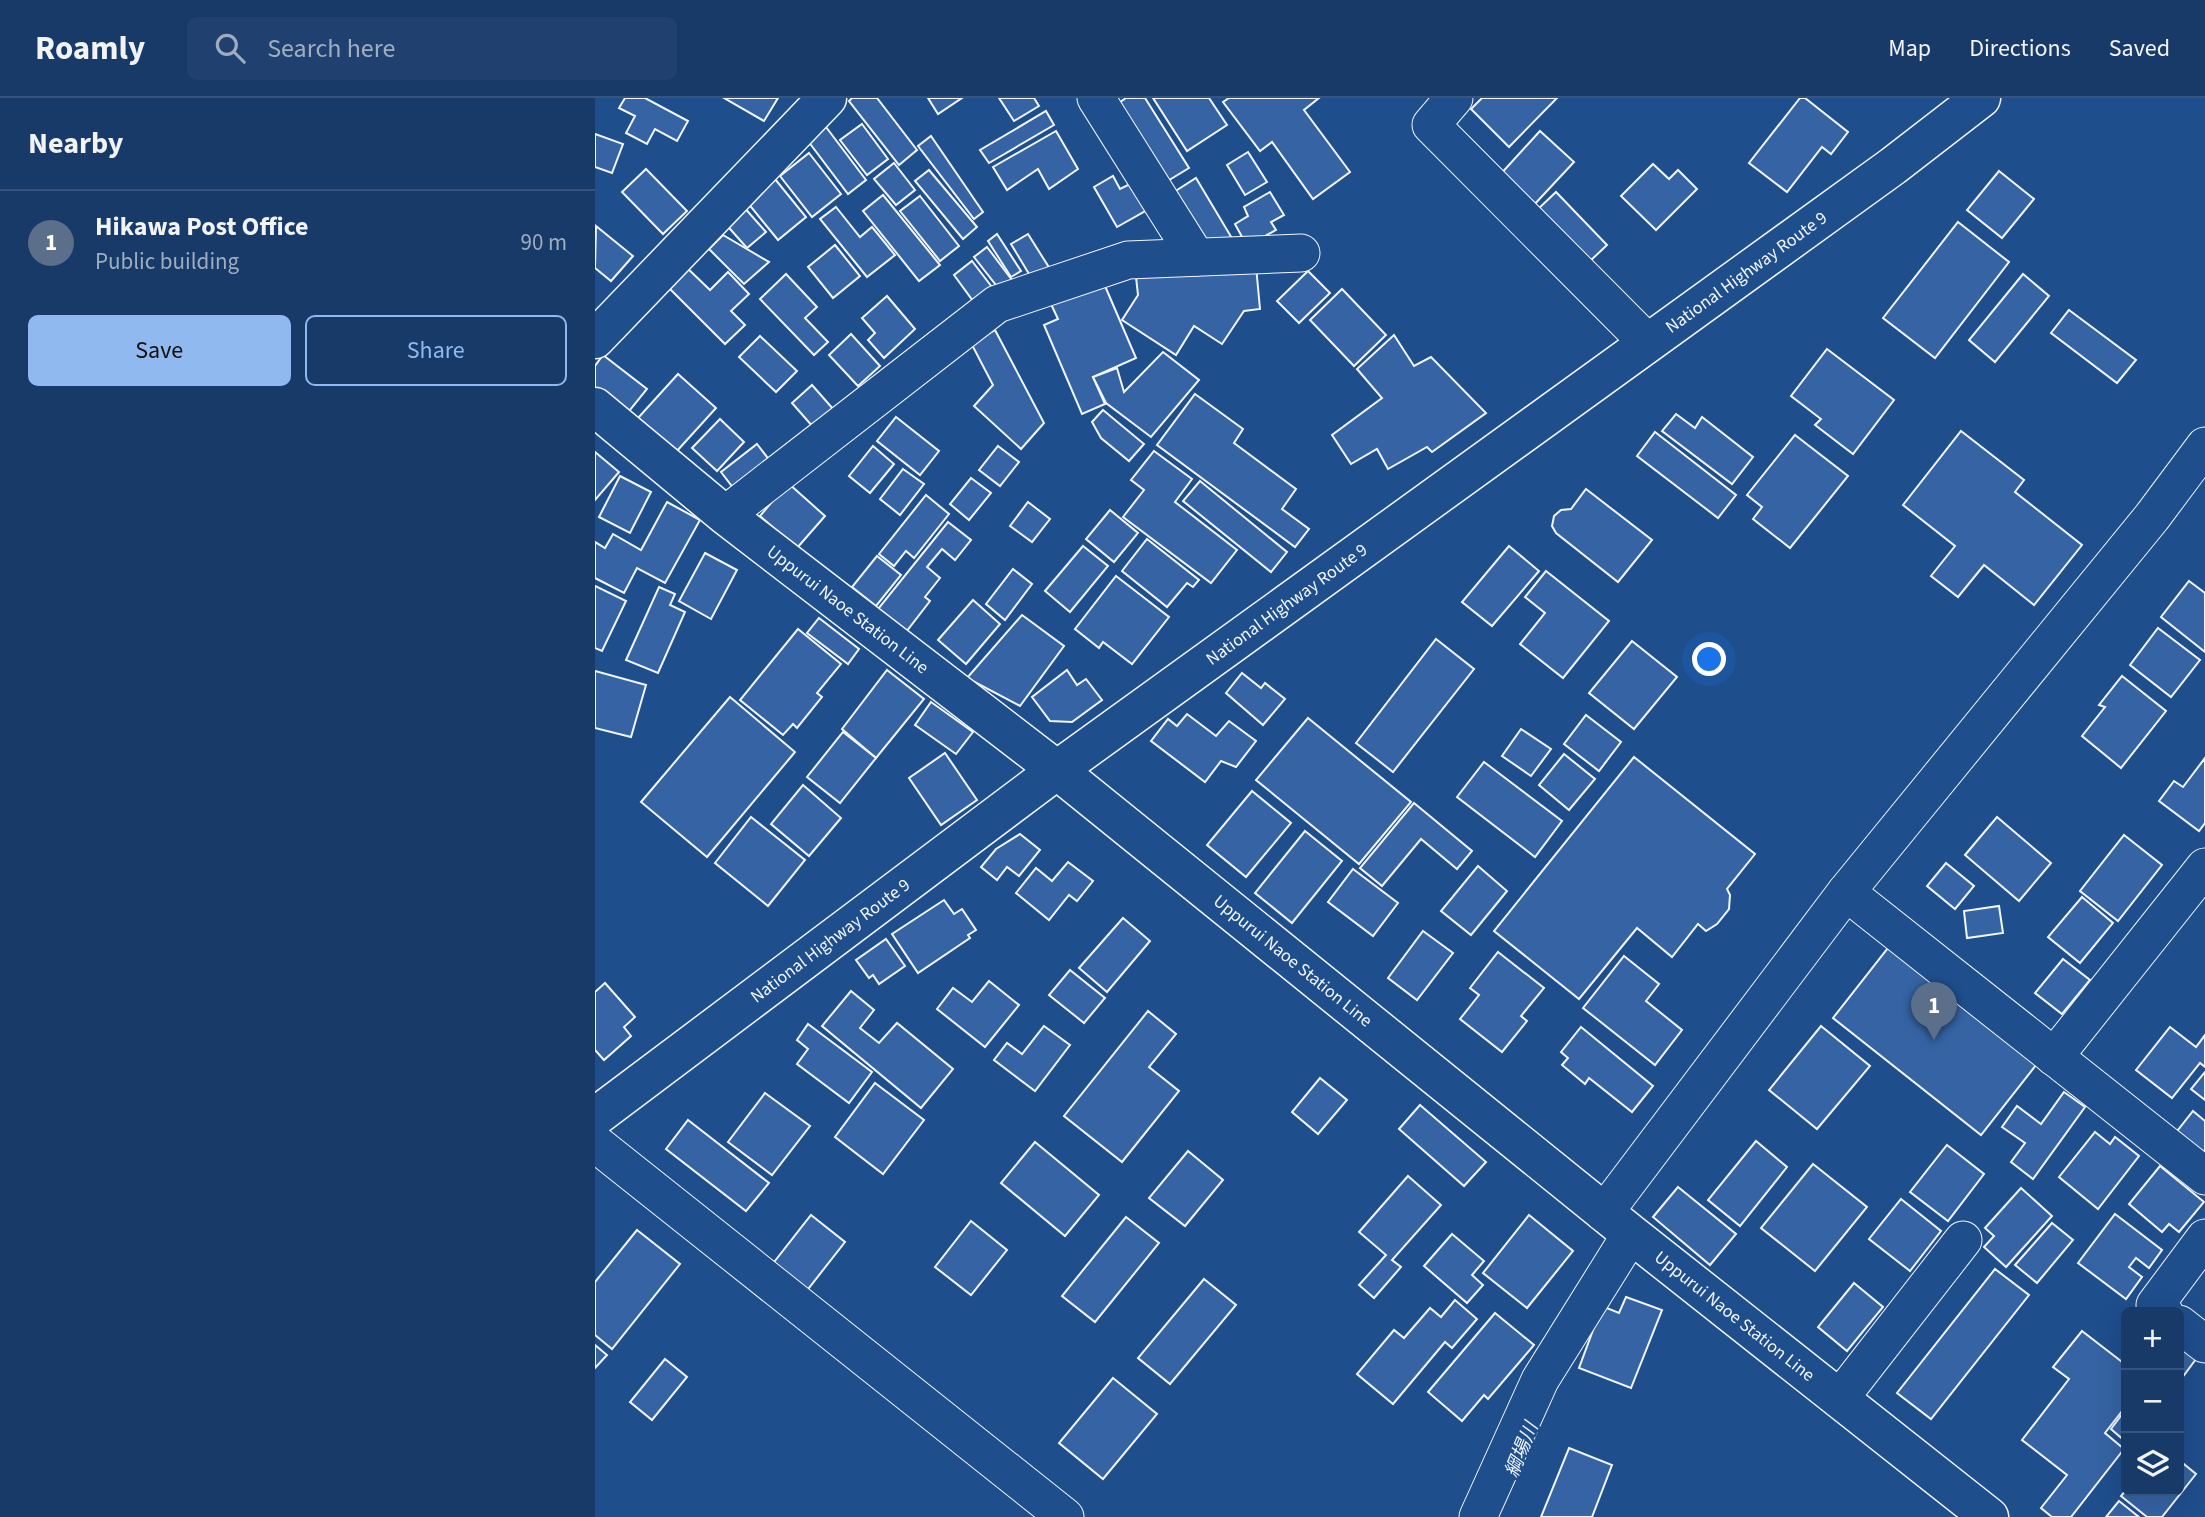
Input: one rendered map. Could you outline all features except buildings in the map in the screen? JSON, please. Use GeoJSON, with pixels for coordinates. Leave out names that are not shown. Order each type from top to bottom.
{"type":"FeatureCollection","features":[{"type":"Feature","properties":{"kind":"main road"},"geometry":{"type":"LineString","coordinates":[[595,339],[827,98]]}},
{"type":"Feature","properties":{"kind":"main road","name":"National Highway Route 9"},"geometry":{"type":"LineString","coordinates":[[595,1116],[1057,770],[1893,166],[1982,98]]}},
{"type":"Feature","properties":{"kind":"main road","name":"Uppurui Naoe Station Line"},"geometry":{"type":"LineString","coordinates":[[595,407],[725,515],[1057,770],[1618,1224],[1989,1517]]}},
{"type":"Feature","properties":{"kind":"street"},"geometry":{"type":"LineString","coordinates":[[1096,98],[1196,257]]}},
{"type":"Feature","properties":{"kind":"street"},"geometry":{"type":"LineString","coordinates":[[1454,98],[1431,125],[1647,342]]}},
{"type":"Feature","properties":{"kind":"street"},"geometry":{"type":"LineString","coordinates":[[725,515],[997,303],[1129,260],[1301,253]]}},
{"type":"Feature","properties":{"kind":"street"},"geometry":{"type":"LineString","coordinates":[[1478,1517],[1540,1380],[1618,1224],[1846,892],[2151,517],[2205,446]]}},
{"type":"Feature","properties":{"kind":"street"},"geometry":{"type":"LineString","coordinates":[[2055,1057],[2205,867]]}},
{"type":"Feature","properties":{"kind":"street"},"geometry":{"type":"LineString","coordinates":[[1846,892],[2205,1176]]}},
{"type":"Feature","properties":{"kind":"street"},"geometry":{"type":"LineString","coordinates":[[595,1143],[1065,1517]]}},
{"type":"Feature","properties":{"kind":"street"},"geometry":{"type":"LineString","coordinates":[[2156,1307],[2205,1238]]}},
{"type":"Feature","properties":{"kind":"street"},"geometry":{"type":"LineString","coordinates":[[1840,1398],[1963,1240]]}},
{"type":"Feature","properties":{"kind":"street"},"geometry":{"type":"LineString","coordinates":[[2184,1328],[2205,1344]]}},
{"type":"Feature","properties":{"kind":"place","name":"Hikawa Post Office"},"geometry":{"type":"Point","coordinates":[1934,1040]}},
{"type":"Feature","properties":{"kind":"water label","name":"綱場川"},"geometry":{"type":"Point","coordinates":[1522,1450]}}]}
